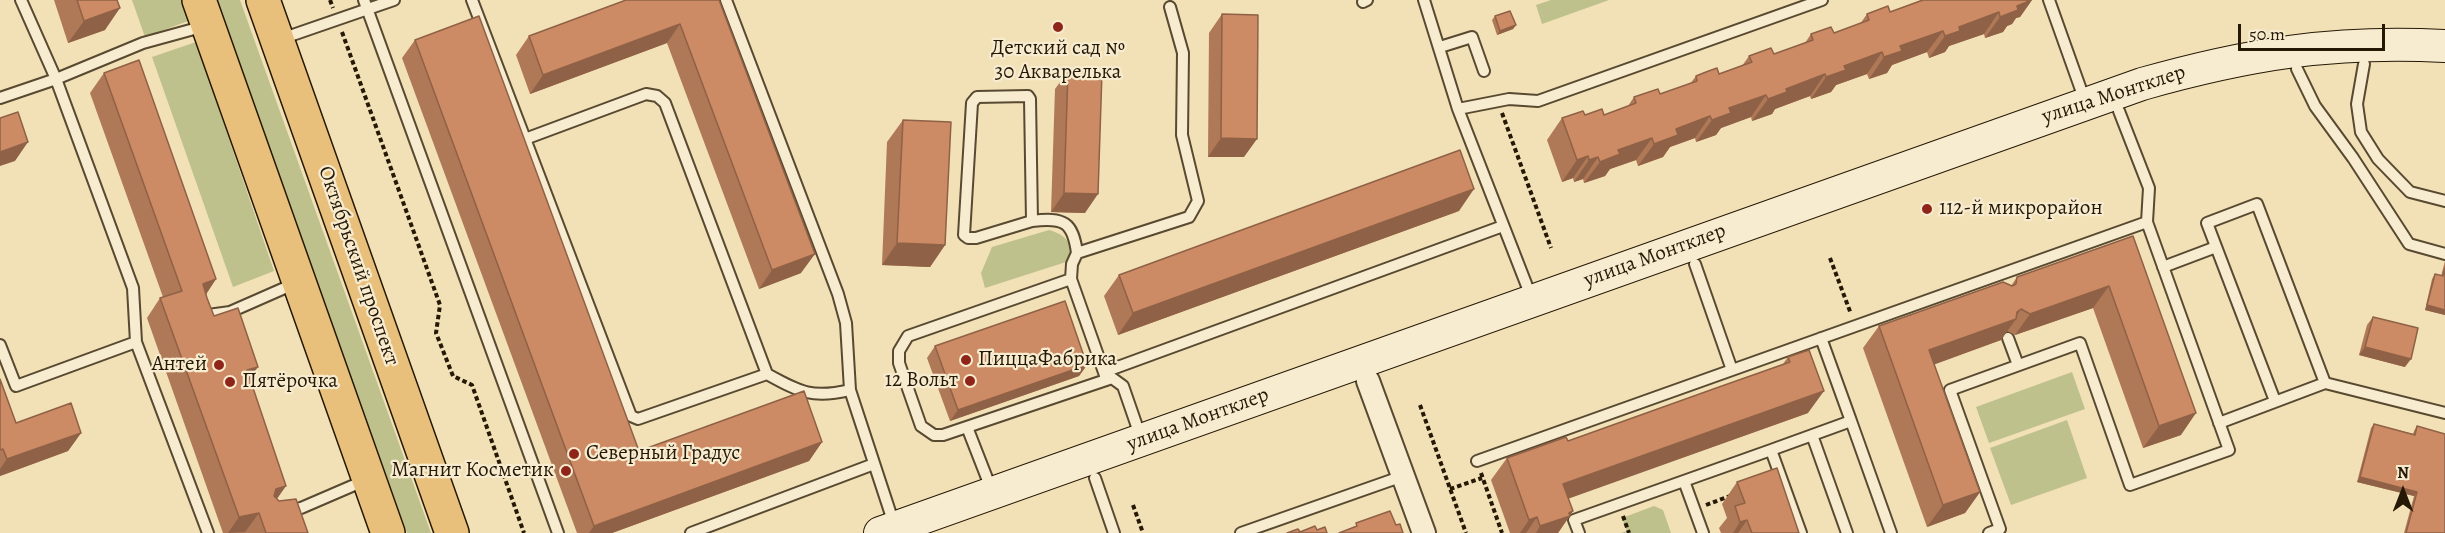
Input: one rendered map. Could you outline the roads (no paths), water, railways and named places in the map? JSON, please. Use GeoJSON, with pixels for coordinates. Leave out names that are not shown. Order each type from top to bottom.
{"type":"FeatureCollection","features":[{"type":"Feature","properties":{"kind":"main road","name":"Октябрьский проспект"},"geometry":{"type":"LineString","coordinates":[[263,0],[452,533]]}},
{"type":"Feature","properties":{"kind":"main road"},"geometry":{"type":"LineString","coordinates":[[204,12],[388,533]]}},
{"type":"Feature","properties":{"kind":"street","name":"улица Монтклер"},"geometry":{"type":"LineString","coordinates":[[887,530],[2086,103],[2194,69],[2280,51],[2397,44],[2445,46]]}},
{"type":"Feature","properties":{"kind":"street","name":"улица Монтклер"},"geometry":{"type":"LineString","coordinates":[[942,533],[2119,111],[2210,85],[2297,69],[2364,64],[2445,66]]}},
{"type":"Feature","properties":{"kind":"street"},"geometry":{"type":"LineString","coordinates":[[1368,381],[1424,533]]}},
{"type":"Feature","properties":{"kind":"lane"},"geometry":{"type":"LineString","coordinates":[[21,0],[56,79],[133,288],[136,342],[208,533]]}},
{"type":"Feature","properties":{"kind":"lane"},"geometry":{"type":"LineString","coordinates":[[278,40],[337,20],[366,4],[394,0]]}},
{"type":"Feature","properties":{"kind":"lane"},"geometry":{"type":"LineString","coordinates":[[472,0],[631,416],[638,419],[767,374]]}},
{"type":"Feature","properties":{"kind":"lane"},"geometry":{"type":"LineString","coordinates":[[726,0],[838,294],[846,323],[850,390],[874,464],[887,530]]}},
{"type":"Feature","properties":{"kind":"lane"},"geometry":{"type":"LineString","coordinates":[[1424,0],[1458,109],[1532,301]]}},
{"type":"Feature","properties":{"kind":"lane"},"geometry":{"type":"LineString","coordinates":[[1458,109],[1498,101],[1538,101],[1822,0]]}},
{"type":"Feature","properties":{"kind":"lane"},"geometry":{"type":"LineString","coordinates":[[2049,0],[2086,103]]}},
{"type":"Feature","properties":{"kind":"lane"},"geometry":{"type":"LineString","coordinates":[[366,4],[558,533]]}},
{"type":"Feature","properties":{"kind":"lane"},"geometry":{"type":"LineString","coordinates":[[1077,253],[1189,217],[1197,208],[1198,195],[1181,128],[1183,53],[1170,7]]}},
{"type":"Feature","properties":{"kind":"lane"},"geometry":{"type":"LineString","coordinates":[[0,98],[56,79],[143,43],[204,12]]}},
{"type":"Feature","properties":{"kind":"lane"},"geometry":{"type":"LineString","coordinates":[[1440,47],[1472,37],[1484,70]]}},
{"type":"Feature","properties":{"kind":"lane"},"geometry":{"type":"LineString","coordinates":[[2364,64],[2357,104],[2361,132],[2378,159],[2410,192],[2445,201]]}},
{"type":"Feature","properties":{"kind":"lane"},"geometry":{"type":"LineString","coordinates":[[2297,69],[2315,106],[2353,158],[2409,244],[2445,254]]}},
{"type":"Feature","properties":{"kind":"lane"},"geometry":{"type":"LineString","coordinates":[[525,139],[646,94],[657,96],[665,103],[767,374],[801,393],[831,395],[850,390]]}},
{"type":"Feature","properties":{"kind":"lane"},"geometry":{"type":"LineString","coordinates":[[1032,221],[1030,99],[1028,96],[977,97],[972,103],[964,235],[968,238],[976,238],[1042,219],[1067,224],[1074,232],[1077,253],[1072,264],[1071,279],[1105,375],[1124,386],[1141,440]]}},
{"type":"Feature","properties":{"kind":"lane"},"geometry":{"type":"LineString","coordinates":[[1989,533],[2000,529],[1950,390],[2080,343],[2130,485],[2229,450],[2147,222],[2149,188],[2119,111]]}},
{"type":"Feature","properties":{"kind":"lane"},"geometry":{"type":"LineString","coordinates":[[2275,401],[2207,223],[2257,204],[2325,382]]}},
{"type":"Feature","properties":{"kind":"lane"},"geometry":{"type":"LineString","coordinates":[[1477,461],[2147,222]]}},
{"type":"Feature","properties":{"kind":"lane"},"geometry":{"type":"LineString","coordinates":[[1071,279],[908,336],[902,343],[899,363],[921,426],[934,435],[967,427],[1503,226]]}},
{"type":"Feature","properties":{"kind":"lane"},"geometry":{"type":"LineString","coordinates":[[2163,267],[2216,248]]}},
{"type":"Feature","properties":{"kind":"lane"},"geometry":{"type":"LineString","coordinates":[[1695,264],[1732,370]]}},
{"type":"Feature","properties":{"kind":"lane"},"geometry":{"type":"LineString","coordinates":[[1987,279],[1991,290]]}},
{"type":"Feature","properties":{"kind":"lane"},"geometry":{"type":"LineString","coordinates":[[200,316],[230,312],[299,281]]}},
{"type":"Feature","properties":{"kind":"lane"},"geometry":{"type":"LineString","coordinates":[[2008,338],[2018,365]]}},
{"type":"Feature","properties":{"kind":"lane"},"geometry":{"type":"LineString","coordinates":[[1821,339],[1891,533]]}},
{"type":"Feature","properties":{"kind":"lane"},"geometry":{"type":"LineString","coordinates":[[0,345],[16,386],[136,342]]}},
{"type":"Feature","properties":{"kind":"lane"},"geometry":{"type":"LineString","coordinates":[[2219,423],[2325,382],[2445,413]]}},
{"type":"Feature","properties":{"kind":"lane"},"geometry":{"type":"LineString","coordinates":[[1579,533],[1574,520],[1851,421]]}},
{"type":"Feature","properties":{"kind":"lane"},"geometry":{"type":"LineString","coordinates":[[967,427],[993,494]]}},
{"type":"Feature","properties":{"kind":"lane"},"geometry":{"type":"LineString","coordinates":[[1812,435],[1847,533]]}},
{"type":"Feature","properties":{"kind":"lane"},"geometry":{"type":"LineString","coordinates":[[1772,450],[1801,533]]}},
{"type":"Feature","properties":{"kind":"lane"},"geometry":{"type":"LineString","coordinates":[[691,533],[874,464]]}},
{"type":"Feature","properties":{"kind":"lane"},"geometry":{"type":"LineString","coordinates":[[1241,533],[1403,476]]}},
{"type":"Feature","properties":{"kind":"lane"},"geometry":{"type":"LineString","coordinates":[[1095,478],[1114,533]]}},
{"type":"Feature","properties":{"kind":"lane"},"geometry":{"type":"LineString","coordinates":[[278,512],[301,508],[369,479]]}},
{"type":"Feature","properties":{"kind":"lane"},"geometry":{"type":"LineString","coordinates":[[1684,481],[1703,533]]}},
{"type":"Feature","properties":{"kind":"place","name":"Детский сад № 30 Акварелька"},"geometry":{"type":"Point","coordinates":[1058,27]}},
{"type":"Feature","properties":{"kind":"place","name":"112-й микрорайон"},"geometry":{"type":"Point","coordinates":[1927,209]}},
{"type":"Feature","properties":{"kind":"place","name":"ПиццаФабрика"},"geometry":{"type":"Point","coordinates":[966,360]}},
{"type":"Feature","properties":{"kind":"place","name":"Антей"},"geometry":{"type":"Point","coordinates":[219,365]}},
{"type":"Feature","properties":{"kind":"place","name":"12 Вольт"},"geometry":{"type":"Point","coordinates":[970,381]}},
{"type":"Feature","properties":{"kind":"place","name":"Пятёрочка"},"geometry":{"type":"Point","coordinates":[230,382]}},
{"type":"Feature","properties":{"kind":"place","name":"Северный Градус"},"geometry":{"type":"Point","coordinates":[574,454]}},
{"type":"Feature","properties":{"kind":"place","name":"Магнит Косметик"},"geometry":{"type":"Point","coordinates":[566,471]}}]}
